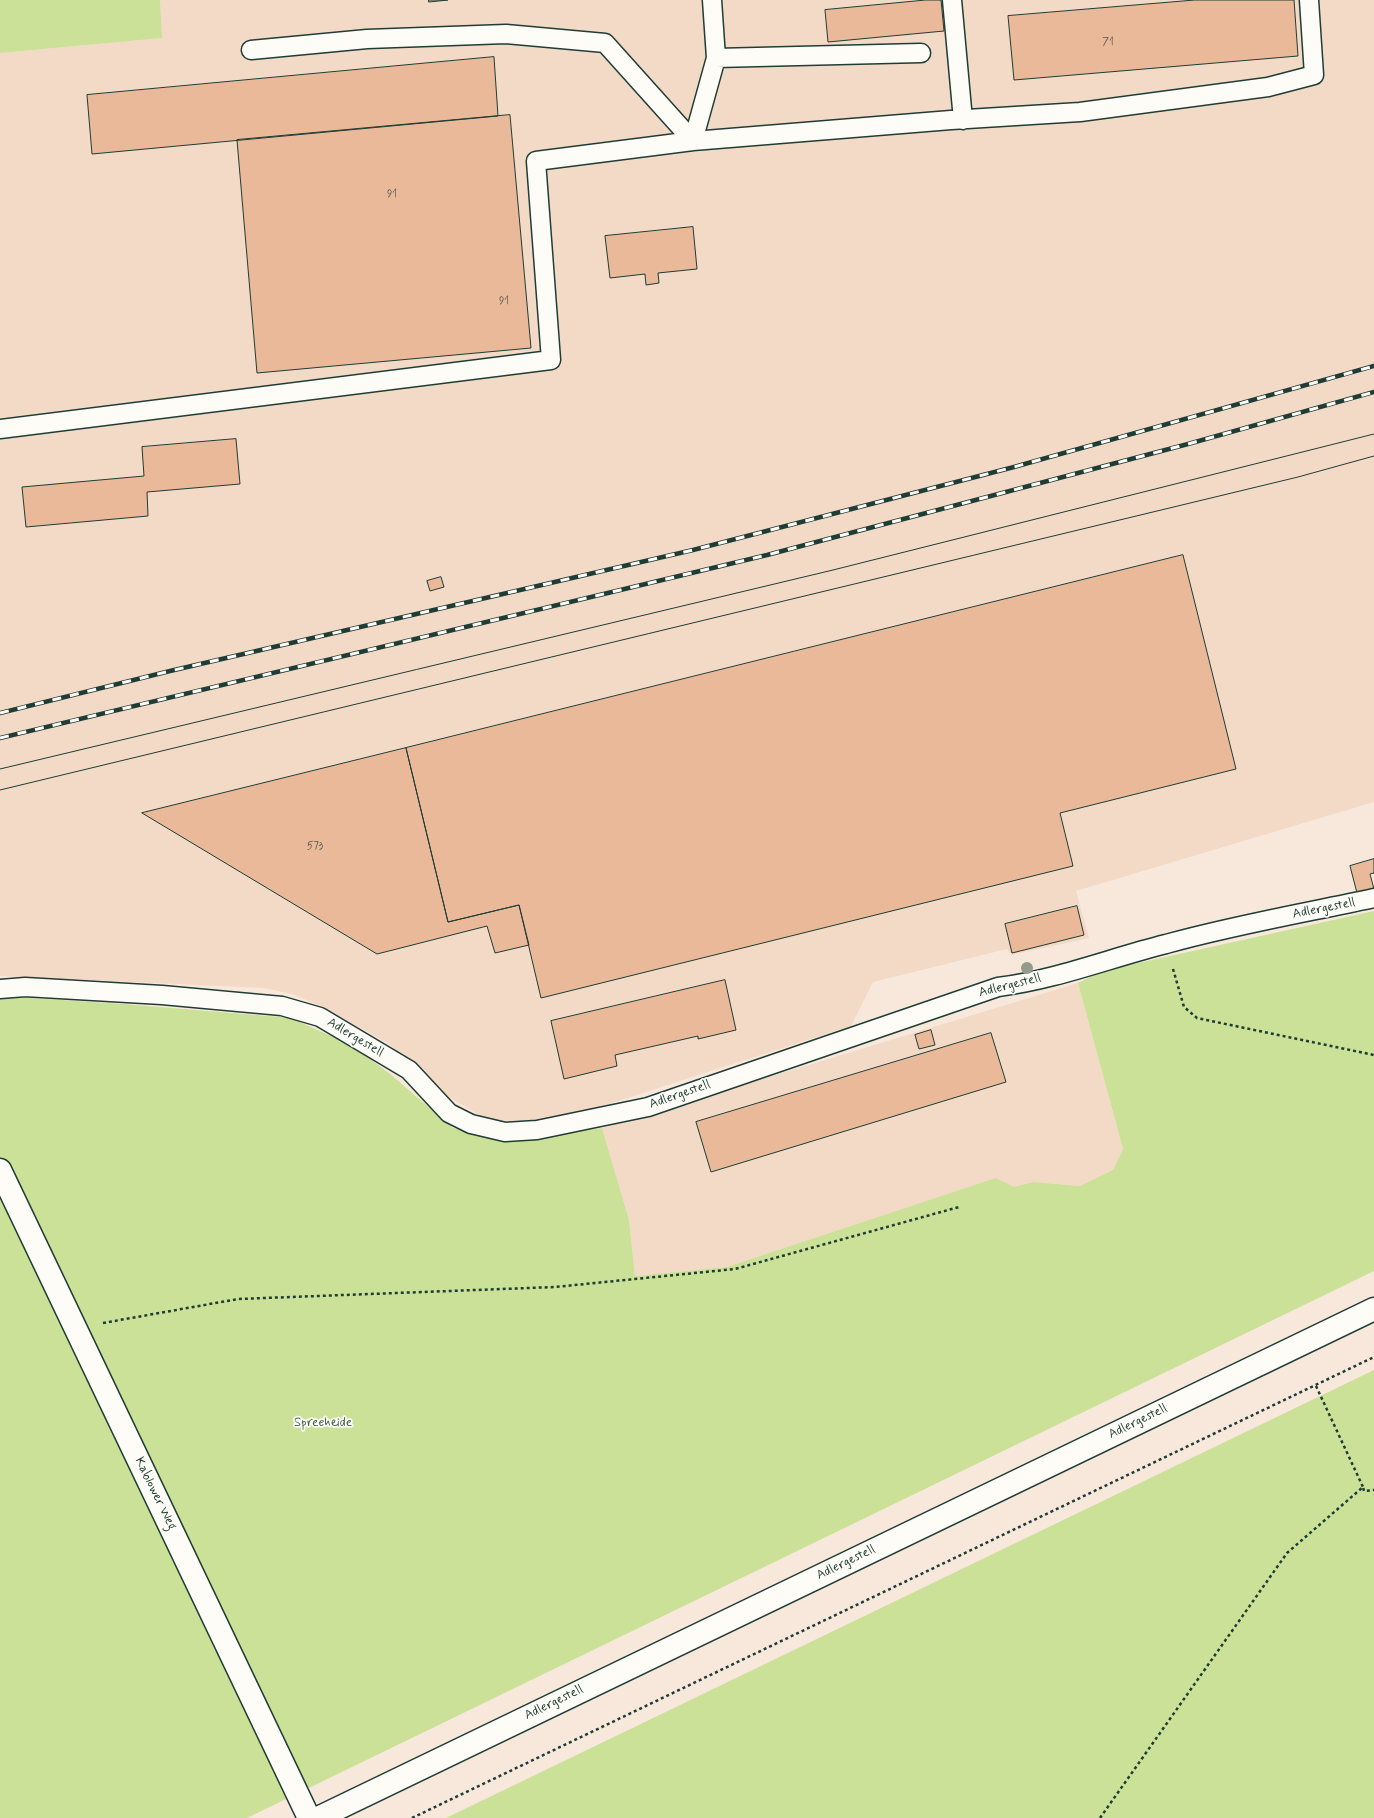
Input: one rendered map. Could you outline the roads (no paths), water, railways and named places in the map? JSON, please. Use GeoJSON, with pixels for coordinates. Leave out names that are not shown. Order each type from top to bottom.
{"type":"FeatureCollection","features":[{"type":"Feature","properties":{"kind":"main road","name":"Kablower Weg"},"geometry":{"type":"LineString","coordinates":[[0,1170],[309,1818]]}},
{"type":"Feature","properties":{"kind":"main road","name":"Adlergestell"},"geometry":{"type":"LineString","coordinates":[[318,1818],[1374,1308]]}},
{"type":"Feature","properties":{"kind":"lane"},"geometry":{"type":"LineString","coordinates":[[692,141],[716,58],[712,0]]}},
{"type":"Feature","properties":{"kind":"lane"},"geometry":{"type":"LineString","coordinates":[[952,0],[963,120]]}},
{"type":"Feature","properties":{"kind":"lane"},"geometry":{"type":"LineString","coordinates":[[0,429],[551,360],[536,161],[692,141],[1080,112],[1268,87],[1314,75],[1309,0]]}},
{"type":"Feature","properties":{"kind":"lane"},"geometry":{"type":"LineString","coordinates":[[251,50],[367,39],[506,34],[605,43],[692,141]]}},
{"type":"Feature","properties":{"kind":"lane"},"geometry":{"type":"LineString","coordinates":[[716,58],[921,53]]}},
{"type":"Feature","properties":{"kind":"lane","name":"Adlergestell"},"geometry":{"type":"LineString","coordinates":[[0,989],[25,987],[162,995],[282,1006],[300,1010],[320,1017],[409,1070],[449,1113],[471,1124],[505,1132],[537,1130],[648,1107],[998,987],[1023,984],[1167,943],[1244,925],[1374,898]]}},
{"type":"Feature","properties":{"kind":"tram line"},"geometry":{"type":"LineString","coordinates":[[0,769],[833,570],[1374,434]]}},
{"type":"Feature","properties":{"kind":"tram line"},"geometry":{"type":"LineString","coordinates":[[0,790],[1298,477],[1374,456]]}},
{"type":"Feature","properties":{"kind":"railway"},"geometry":{"type":"LineString","coordinates":[[0,713],[170,671],[693,550],[1014,467],[1374,366]]}},
{"type":"Feature","properties":{"kind":"railway"},"geometry":{"type":"LineString","coordinates":[[0,738],[767,555],[1188,444],[1374,392]]}},
{"type":"Feature","properties":{"kind":"park label","name":"Spreeheide"},"geometry":{"type":"Point","coordinates":[323,1423]}}]}
